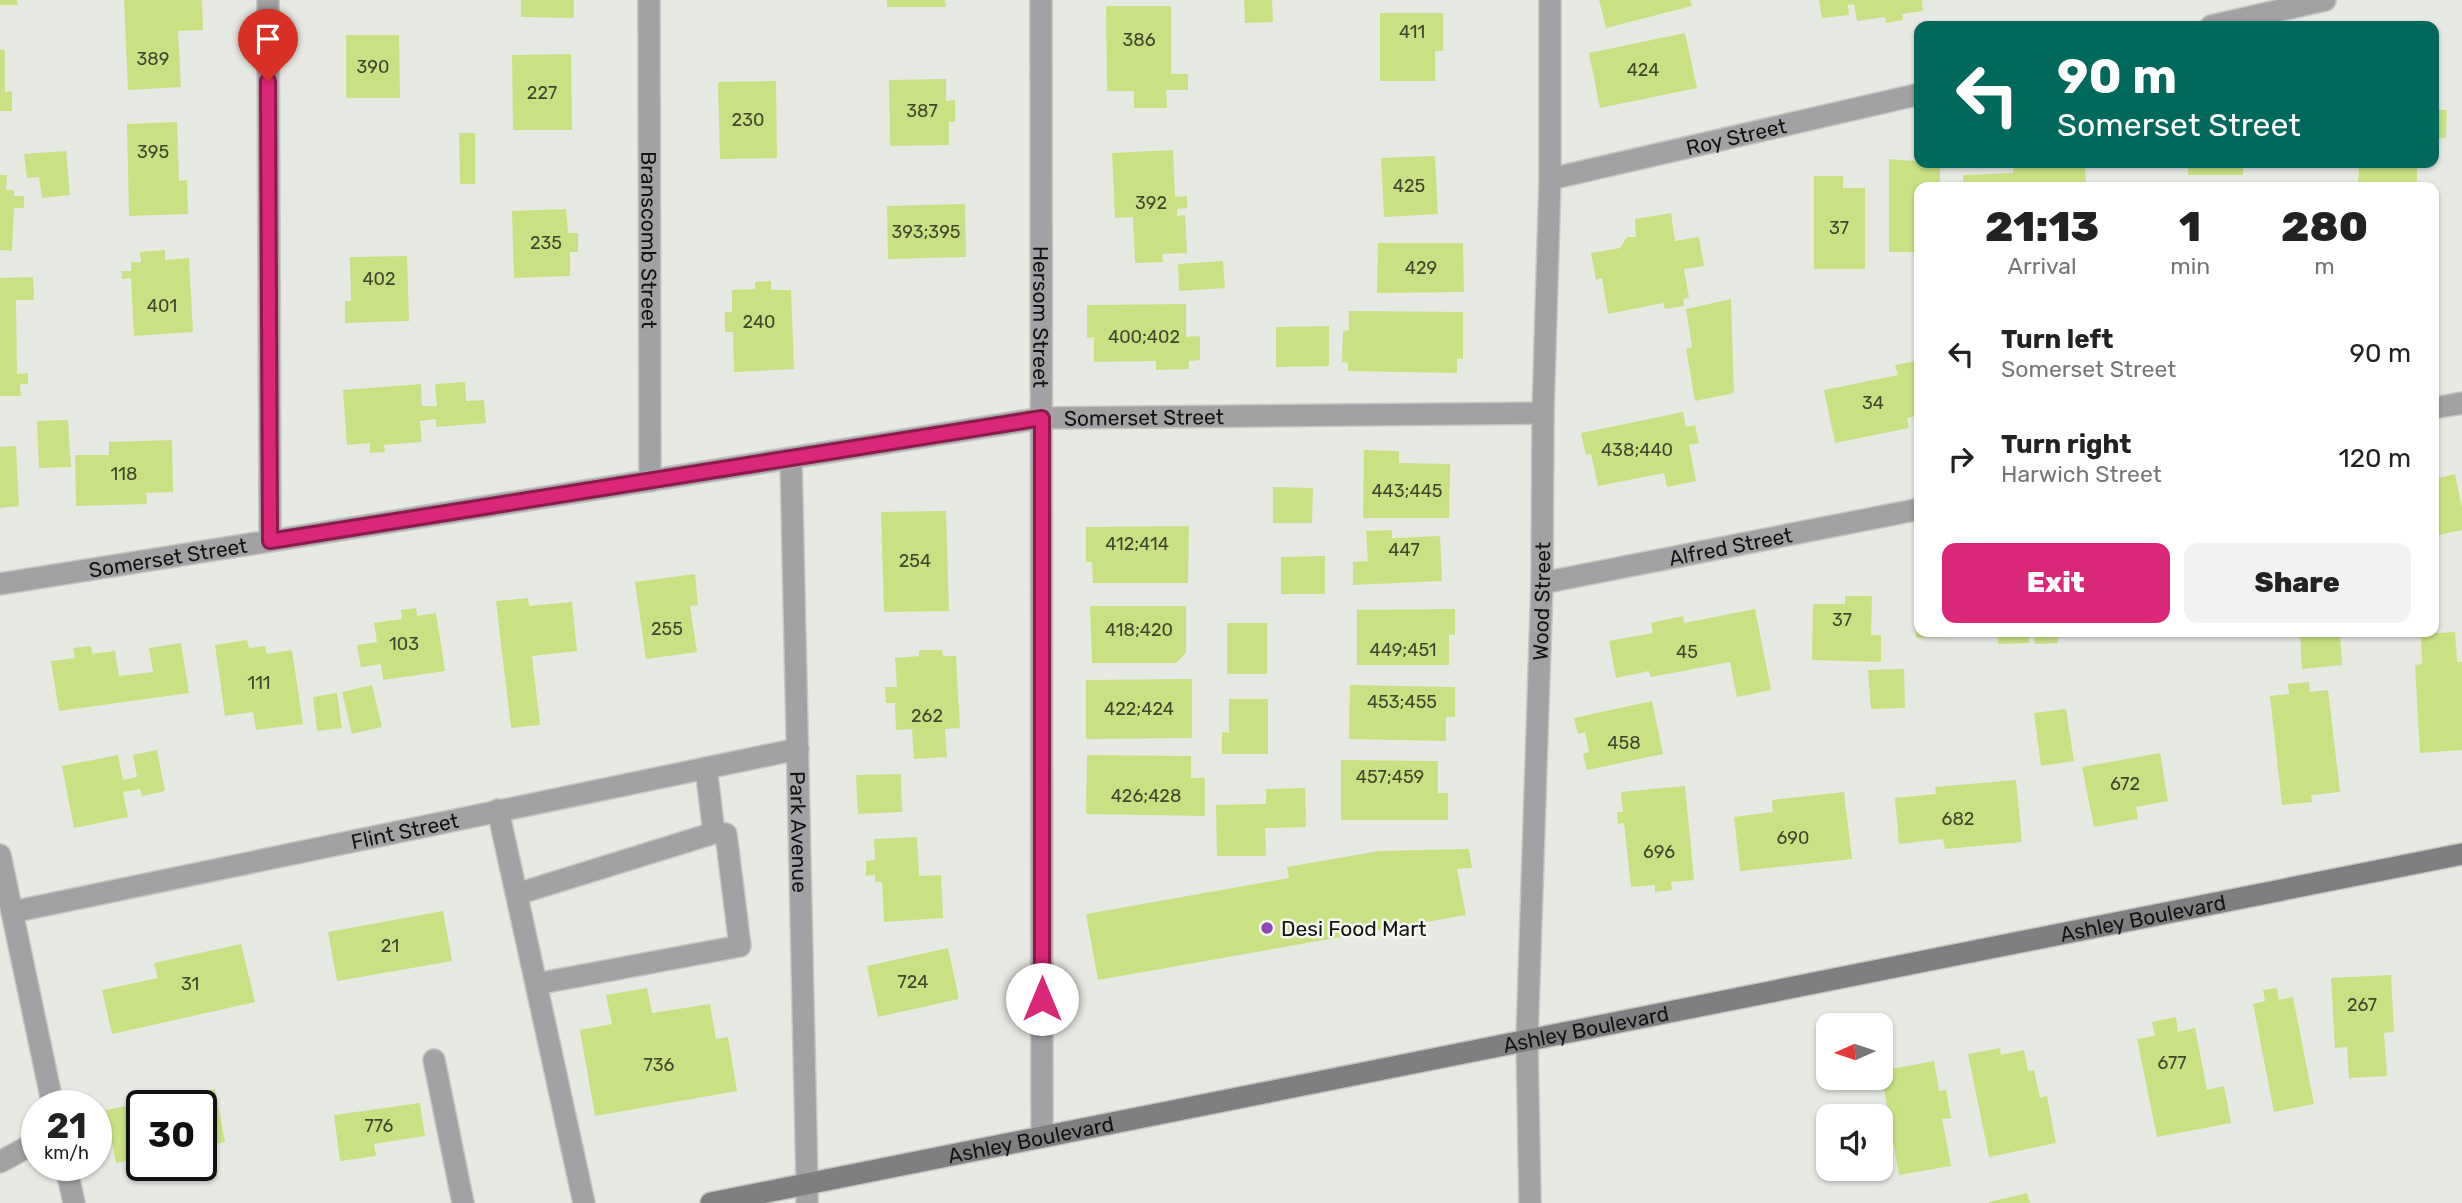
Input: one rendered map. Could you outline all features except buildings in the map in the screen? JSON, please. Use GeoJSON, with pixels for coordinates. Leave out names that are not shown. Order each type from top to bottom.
{"type":"FeatureCollection","features":[{"type":"Feature","properties":{"kind":"main road","name":"Ashley Boulevard"},"geometry":{"type":"LineString","coordinates":[[711,1203],[807,1193],[1042,1137],[2462,854]]}},
{"type":"Feature","properties":{"kind":"street"},"geometry":{"type":"LineString","coordinates":[[268,0],[270,541]]}},
{"type":"Feature","properties":{"kind":"street","name":"Branscomb Street"},"geometry":{"type":"LineString","coordinates":[[649,0],[650,481]]}},
{"type":"Feature","properties":{"kind":"street","name":"Hersom Street"},"geometry":{"type":"LineString","coordinates":[[1041,0],[1042,1137]]}},
{"type":"Feature","properties":{"kind":"street","name":"Wood Street"},"geometry":{"type":"LineString","coordinates":[[1530,1203],[1527,1039],[1542,583],[1543,414],[1550,179],[1550,0]]}},
{"type":"Feature","properties":{"kind":"street"},"geometry":{"type":"LineString","coordinates":[[2233,21],[2325,0]]}},
{"type":"Feature","properties":{"kind":"street","name":"Roy Street"},"geometry":{"type":"LineString","coordinates":[[1550,179],[1914,95]]}},
{"type":"Feature","properties":{"kind":"street"},"geometry":{"type":"LineString","coordinates":[[2439,407],[2462,403]]}},
{"type":"Feature","properties":{"kind":"street","name":"Somerset Street"},"geometry":{"type":"LineString","coordinates":[[0,584],[1042,418],[1543,414]]}},
{"type":"Feature","properties":{"kind":"street","name":"Park Avenue"},"geometry":{"type":"LineString","coordinates":[[791,459],[807,1193]]}},
{"type":"Feature","properties":{"kind":"street","name":"Alfred Street"},"geometry":{"type":"LineString","coordinates":[[1542,583],[1914,510]]}},
{"type":"Feature","properties":{"kind":"street","name":"Flint Street"},"geometry":{"type":"LineString","coordinates":[[12,912],[798,749]]}},
{"type":"Feature","properties":{"kind":"street"},"geometry":{"type":"LineString","coordinates":[[706,768],[714,833]]}},
{"type":"Feature","properties":{"kind":"street"},"geometry":{"type":"LineString","coordinates":[[498,810],[584,1203]]}},
{"type":"Feature","properties":{"kind":"street"},"geometry":{"type":"LineString","coordinates":[[517,894],[714,833],[726,834],[740,946],[536,984]]}},
{"type":"Feature","properties":{"kind":"street"},"geometry":{"type":"LineString","coordinates":[[0,855],[50,1090]]}},
{"type":"Feature","properties":{"kind":"street"},"geometry":{"type":"LineString","coordinates":[[434,1060],[463,1203]]}},
{"type":"Feature","properties":{"kind":"street"},"geometry":{"type":"LineString","coordinates":[[0,1162],[21,1151]]}},
{"type":"Feature","properties":{"kind":"street"},"geometry":{"type":"LineString","coordinates":[[69,1181],[74,1203]]}},
{"type":"Feature","properties":{"kind":"place","name":"Desi Food Mart"},"geometry":{"type":"Point","coordinates":[1267,928]}},
{"type":"Feature","properties":{"kind":"route"},"geometry":{"type":"LineString","coordinates":[[268,81],[270,541],[1042,418],[1042,999]]}}]}
